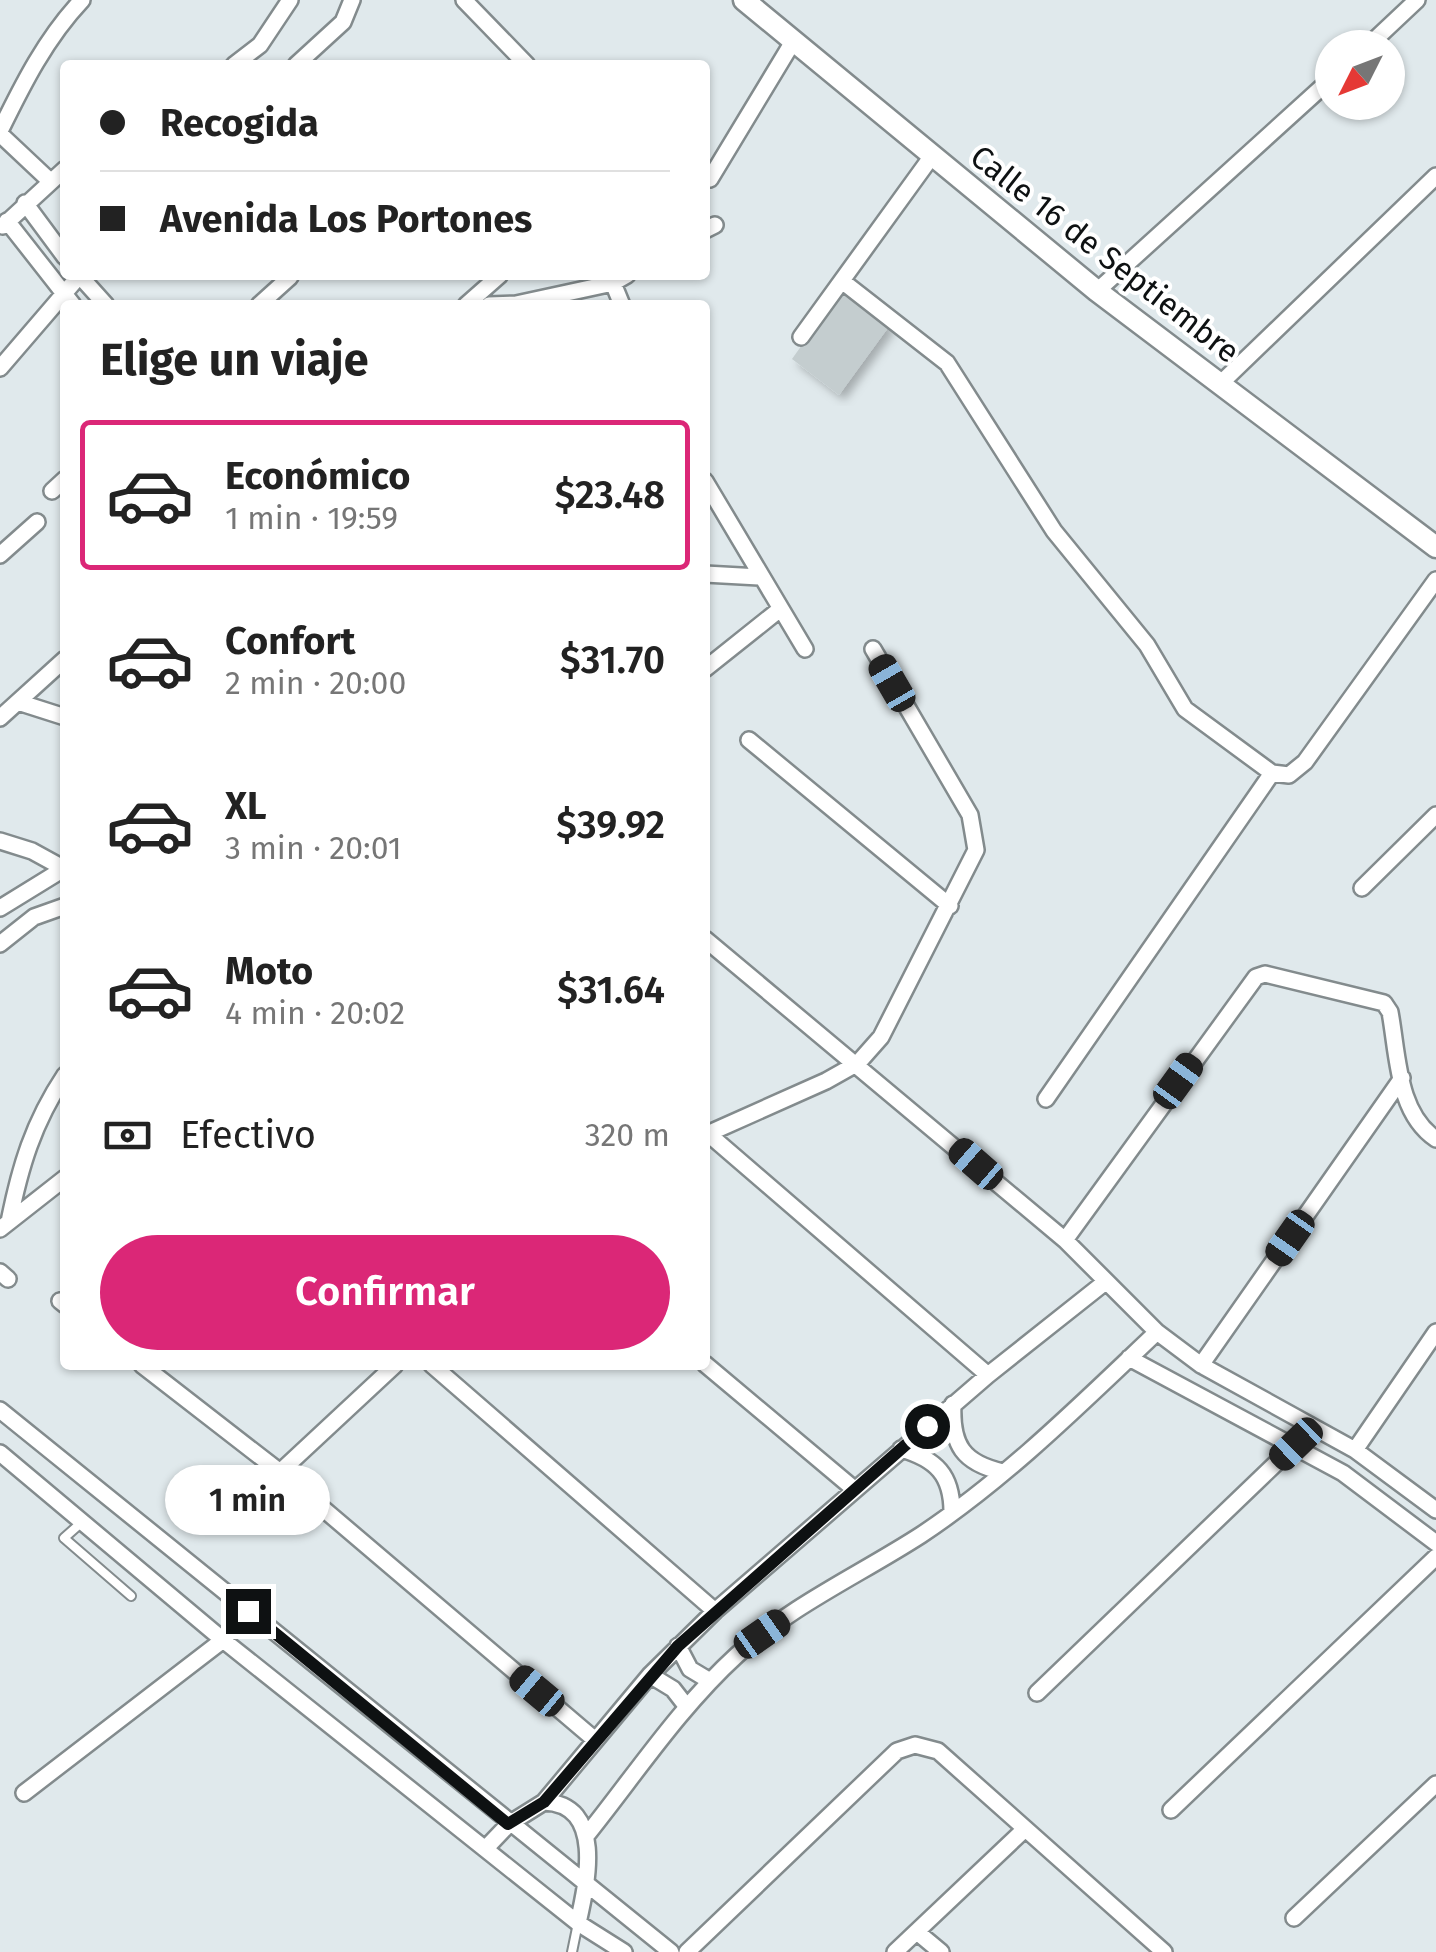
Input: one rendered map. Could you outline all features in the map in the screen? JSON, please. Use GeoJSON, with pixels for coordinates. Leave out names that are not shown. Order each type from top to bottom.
{"type":"FeatureCollection","features":[{"type":"Feature","properties":{"kind":"street"},"geometry":{"type":"LineString","coordinates":[[50,180],[0,132],[26,78],[61,22],[82,0]]}},
{"type":"Feature","properties":{"kind":"street"},"geometry":{"type":"LineString","coordinates":[[301,60],[342,22],[352,0]]}},
{"type":"Feature","properties":{"kind":"street"},"geometry":{"type":"LineString","coordinates":[[464,0],[520,60]]}},
{"type":"Feature","properties":{"kind":"street","name":"Calle 16 de Septiembre"},"geometry":{"type":"LineString","coordinates":[[744,0],[1097,291],[1436,547]]}},
{"type":"Feature","properties":{"kind":"street"},"geometry":{"type":"LineString","coordinates":[[1385,30],[1417,0]]}},
{"type":"Feature","properties":{"kind":"street"},"geometry":{"type":"LineString","coordinates":[[240,60],[260,45],[292,2]]}},
{"type":"Feature","properties":{"kind":"street"},"geometry":{"type":"LineString","coordinates":[[710,179],[794,40]]}},
{"type":"Feature","properties":{"kind":"street"},"geometry":{"type":"LineString","coordinates":[[1097,291],[1315,93]]}},
{"type":"Feature","properties":{"kind":"street"},"geometry":{"type":"LineString","coordinates":[[801,337],[932,156]]}},
{"type":"Feature","properties":{"kind":"street"},"geometry":{"type":"LineString","coordinates":[[60,172],[3,225],[68,299]]}},
{"type":"Feature","properties":{"kind":"street"},"geometry":{"type":"LineString","coordinates":[[1220,384],[1436,176]]}},
{"type":"Feature","properties":{"kind":"street"},"geometry":{"type":"LineString","coordinates":[[25,203],[60,250]]}},
{"type":"Feature","properties":{"kind":"street"},"geometry":{"type":"LineString","coordinates":[[84,280],[102,300]]}},
{"type":"Feature","properties":{"kind":"street"},"geometry":{"type":"LineString","coordinates":[[265,300],[287,280]]}},
{"type":"Feature","properties":{"kind":"street"},"geometry":{"type":"LineString","coordinates":[[472,300],[494,280]]}},
{"type":"Feature","properties":{"kind":"street"},"geometry":{"type":"LineString","coordinates":[[533,300],[616,280]]}},
{"type":"Feature","properties":{"kind":"street"},"geometry":{"type":"LineString","coordinates":[[842,281],[947,363],[970,393],[1054,531],[1147,645],[1186,709],[1272,772],[1289,775],[1305,762],[1436,580]]}},
{"type":"Feature","properties":{"kind":"street"},"geometry":{"type":"LineString","coordinates":[[0,368],[60,307]]}},
{"type":"Feature","properties":{"kind":"street"},"geometry":{"type":"LineString","coordinates":[[52,491],[60,484]]}},
{"type":"Feature","properties":{"kind":"street"},"geometry":{"type":"LineString","coordinates":[[710,489],[759,577],[805,648]]}},
{"type":"Feature","properties":{"kind":"street"},"geometry":{"type":"LineString","coordinates":[[0,555],[37,522]]}},
{"type":"Feature","properties":{"kind":"street"},"geometry":{"type":"LineString","coordinates":[[710,574],[759,577]]}},
{"type":"Feature","properties":{"kind":"street"},"geometry":{"type":"LineString","coordinates":[[710,665],[779,610]]}},
{"type":"Feature","properties":{"kind":"street"},"geometry":{"type":"LineString","coordinates":[[710,1131],[858,1063],[881,1037],[976,850],[970,815],[872,650]]}},
{"type":"Feature","properties":{"kind":"street"},"geometry":{"type":"LineString","coordinates":[[0,718],[60,664]]}},
{"type":"Feature","properties":{"kind":"street"},"geometry":{"type":"LineString","coordinates":[[18,702],[60,715]]}},
{"type":"Feature","properties":{"kind":"street"},"geometry":{"type":"LineString","coordinates":[[749,740],[950,906]]}},
{"type":"Feature","properties":{"kind":"street"},"geometry":{"type":"LineString","coordinates":[[1046,1099],[1272,772]]}},
{"type":"Feature","properties":{"kind":"street"},"geometry":{"type":"LineString","coordinates":[[1362,888],[1436,814]]}},
{"type":"Feature","properties":{"kind":"street"},"geometry":{"type":"LineString","coordinates":[[0,841],[32,850],[60,866]]}},
{"type":"Feature","properties":{"kind":"street"},"geometry":{"type":"LineString","coordinates":[[0,908],[60,870]]}},
{"type":"Feature","properties":{"kind":"street"},"geometry":{"type":"LineString","coordinates":[[0,944],[34,917],[60,908]]}},
{"type":"Feature","properties":{"kind":"street"},"geometry":{"type":"LineString","coordinates":[[710,943],[1065,1240],[1157,1332],[1201,1365],[1355,1450],[1436,1510]]}},
{"type":"Feature","properties":{"kind":"street"},"geometry":{"type":"LineString","coordinates":[[1065,1240],[1256,976],[1265,974],[1384,1004],[1390,1012],[1410,1111],[1420,1128],[1436,1138]]}},
{"type":"Feature","properties":{"kind":"street"},"geometry":{"type":"LineString","coordinates":[[1201,1365],[1402,1078]]}},
{"type":"Feature","properties":{"kind":"street"},"geometry":{"type":"LineString","coordinates":[[4,1226],[24,1150],[60,1084]]}},
{"type":"Feature","properties":{"kind":"street"},"geometry":{"type":"LineString","coordinates":[[710,1136],[988,1375]]}},
{"type":"Feature","properties":{"kind":"street"},"geometry":{"type":"LineString","coordinates":[[4,1226],[60,1182]]}},
{"type":"Feature","properties":{"kind":"street"},"geometry":{"type":"LineString","coordinates":[[486,1848],[508,1824],[544,1802],[650,1675],[715,1611],[988,1375],[1104,1282]]}},
{"type":"Feature","properties":{"kind":"street"},"geometry":{"type":"LineString","coordinates":[[586,1836],[687,1707],[762,1634],[952,1512],[1004,1472],[1157,1332]]}},
{"type":"Feature","properties":{"kind":"street"},"geometry":{"type":"LineString","coordinates":[[1355,1450],[1436,1332]]}},
{"type":"Feature","properties":{"kind":"street"},"geometry":{"type":"LineString","coordinates":[[1129,1358],[1296,1444],[1392,1508],[1436,1543]]}},
{"type":"Feature","properties":{"kind":"street"},"geometry":{"type":"LineString","coordinates":[[710,1368],[854,1489]]}},
{"type":"Feature","properties":{"kind":"street"},"geometry":{"type":"LineString","coordinates":[[148,1370],[280,1472],[594,1740]]}},
{"type":"Feature","properties":{"kind":"street"},"geometry":{"type":"LineString","coordinates":[[280,1472],[390,1370]]}},
{"type":"Feature","properties":{"kind":"street"},"geometry":{"type":"LineString","coordinates":[[438,1370],[715,1611]]}},
{"type":"Feature","properties":{"kind":"street"},"geometry":{"type":"LineString","coordinates":[[954,1404],[952,1432],[960,1451],[975,1465],[1004,1472]]}},
{"type":"Feature","properties":{"kind":"street"},"geometry":{"type":"LineString","coordinates":[[0,1410],[671,1952]]}},
{"type":"Feature","properties":{"kind":"street"},"geometry":{"type":"LineString","coordinates":[[1037,1693],[1296,1444]]}},
{"type":"Feature","properties":{"kind":"street"},"geometry":{"type":"LineString","coordinates":[[901,1449],[923,1455],[942,1469],[952,1489],[952,1512]]}},
{"type":"Feature","properties":{"kind":"street"},"geometry":{"type":"LineString","coordinates":[[0,1453],[223,1640],[578,1923],[624,1952]]}},
{"type":"Feature","properties":{"kind":"street"},"geometry":{"type":"LineString","coordinates":[[1392,1508],[1408,1487]]}},
{"type":"Feature","properties":{"kind":"street"},"geometry":{"type":"LineString","coordinates":[[1172,1810],[1436,1557]]}},
{"type":"Feature","properties":{"kind":"street"},"geometry":{"type":"LineString","coordinates":[[24,1793],[223,1640],[248,1611]]}},
{"type":"Feature","properties":{"kind":"street"},"geometry":{"type":"LineString","coordinates":[[678,1646],[690,1669],[710,1681]]}},
{"type":"Feature","properties":{"kind":"street"},"geometry":{"type":"LineString","coordinates":[[650,1675],[673,1689],[687,1707]]}},
{"type":"Feature","properties":{"kind":"street"},"geometry":{"type":"LineString","coordinates":[[687,1952],[897,1751],[915,1745],[938,1751],[1164,1952]]}},
{"type":"Feature","properties":{"kind":"street"},"geometry":{"type":"LineString","coordinates":[[1294,1918],[1436,1784]]}},
{"type":"Feature","properties":{"kind":"street"},"geometry":{"type":"LineString","coordinates":[[544,1802],[568,1807],[584,1824],[585,1886],[578,1923]]}},
{"type":"Feature","properties":{"kind":"street"},"geometry":{"type":"LineString","coordinates":[[895,1952],[1025,1828]]}},
{"type":"Feature","properties":{"kind":"street"},"geometry":{"type":"LineString","coordinates":[[917,1932],[941,1952]]}},
{"type":"Feature","properties":{"kind":"lane"},"geometry":{"type":"LineString","coordinates":[[82,1522],[64,1538],[131,1596]]}},
{"type":"Feature","properties":{"kind":"lane"},"geometry":{"type":"LineString","coordinates":[[97,1567],[116,1550]]}},
{"type":"Feature","properties":{"kind":"lane"},"geometry":{"type":"LineString","coordinates":[[572,1952],[578,1923]]}},
{"type":"Feature","properties":{"kind":"building"},"geometry":{"type":"Polygon","coordinates":[[[843,287],[890,325],[839,395],[792,359],[843,287]]]}},
{"type":"Feature","properties":{"kind":"route"},"geometry":{"type":"LineString","coordinates":[[248,1611],[508,1824],[544,1802],[678,1646],[927,1426]]}}]}
